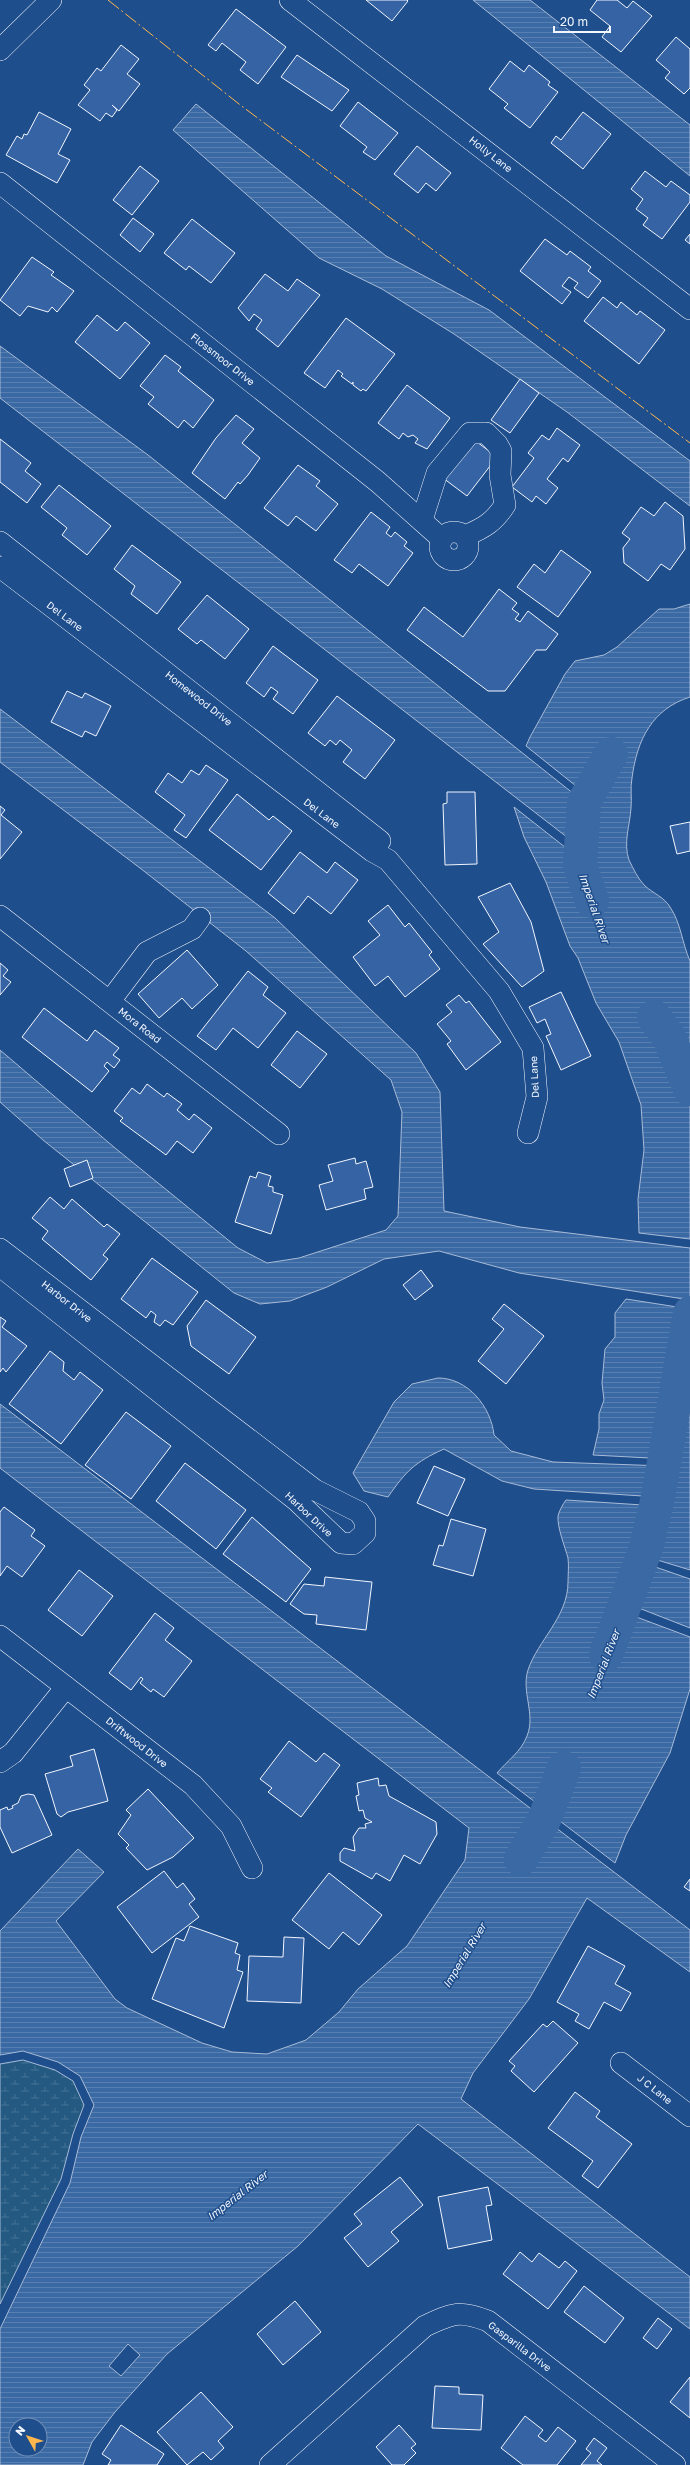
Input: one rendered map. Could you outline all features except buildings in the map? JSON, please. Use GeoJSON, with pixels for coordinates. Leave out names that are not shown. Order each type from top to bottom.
{"type":"FeatureCollection","features":[{"type":"Feature","properties":{"kind":"street"},"geometry":{"type":"LineString","coordinates":[[0,50],[51,0]]}},
{"type":"Feature","properties":{"kind":"street","name":"Holly Lane"},"geometry":{"type":"LineString","coordinates":[[290,0],[690,309]]}},
{"type":"Feature","properties":{"kind":"street","name":"Flossmoor Drive"},"geometry":{"type":"LineString","coordinates":[[0,183],[378,482],[442,539],[440,543],[442,552],[445,556],[454,560],[463,557],[468,549],[465,536],[487,527],[497,518],[505,504],[500,475],[501,451],[497,444],[486,433],[470,433],[437,473],[422,520]]}},
{"type":"Feature","properties":{"kind":"street","name":"Homewood Drive"},"geometry":{"type":"LineString","coordinates":[[0,542],[379,838],[388,860]]}},
{"type":"Feature","properties":{"kind":"street","name":"Del Lane"},"geometry":{"type":"LineString","coordinates":[[0,567],[372,851],[388,860],[499,992],[533,1048],[537,1097],[528,1133]]}},
{"type":"Feature","properties":{"kind":"street","name":"Mora Road"},"geometry":{"type":"LineString","coordinates":[[0,916],[279,1134]]}},
{"type":"Feature","properties":{"kind":"street"},"geometry":{"type":"LineString","coordinates":[[110,1001],[147,952],[192,929],[200,918]]}},
{"type":"Feature","properties":{"kind":"street","name":"Harbor Drive"},"geometry":{"type":"LineString","coordinates":[[0,1249],[315,1490],[359,1512],[365,1521],[365,1533],[353,1544],[341,1543],[296,1500],[0,1266]]}},
{"type":"Feature","properties":{"kind":"street","name":"Driftwood Drive"},"geometry":{"type":"LineString","coordinates":[[0,1636],[193,1785],[217,1808],[232,1826],[252,1868]]}},
{"type":"Feature","properties":{"kind":"street"},"geometry":{"type":"LineString","coordinates":[[0,1762],[13,1753],[66,1687]]}},
{"type":"Feature","properties":{"kind":"street","name":"J C Lane"},"geometry":{"type":"LineString","coordinates":[[621,2063],[690,2116]]}},
{"type":"Feature","properties":{"kind":"street","name":"Gasparilla Drive"},"geometry":{"type":"LineString","coordinates":[[270,2465],[425,2326],[445,2316],[467,2313],[488,2321],[675,2465]]}},
{"type":"Feature","properties":{"kind":"green space"},"geometry":{"type":"Polygon","coordinates":[[[23,2060],[55,2070],[73,2081],[84,2105],[73,2134],[61,2179],[0,2304],[0,2064],[23,2060]]]}},
{"type":"Feature","properties":{"kind":"water"},"geometry":{"type":"Polygon","coordinates":[[[473,0],[530,0],[690,125],[690,176],[473,0]]]}},
{"type":"Feature","properties":{"kind":"water"},"geometry":{"type":"Polygon","coordinates":[[[196,104],[386,256],[489,310],[690,461],[690,506],[567,412],[454,334],[382,289],[319,258],[173,130],[196,104]]]}},
{"type":"Feature","properties":{"kind":"water"},"geometry":{"type":"Polygon","coordinates":[[[0,346],[148,455],[584,802],[581,848],[0,398],[0,346]]]}},
{"type":"Feature","properties":{"kind":"water"},"geometry":{"type":"Polygon","coordinates":[[[690,604],[690,697],[677,702],[656,718],[643,739],[638,751],[631,782],[631,808],[627,834],[627,854],[640,880],[645,886],[665,901],[674,913],[690,961],[690,1056],[676,1059],[672,1063],[683,1095],[690,1101],[690,1239],[639,1233],[638,1199],[644,1150],[641,1105],[619,1042],[596,1003],[578,958],[570,946],[546,882],[524,837],[514,807],[575,855],[583,857],[590,849],[591,798],[526,746],[565,674],[575,661],[604,655],[617,647],[659,609],[674,609],[690,604]]]}},
{"type":"Feature","properties":{"kind":"water"},"geometry":{"type":"Polygon","coordinates":[[[0,709],[275,918],[416,1053],[440,1092],[444,1211],[520,1227],[690,1248],[690,1300],[519,1273],[439,1251],[384,1259],[327,1287],[290,1301],[260,1304],[234,1293],[43,1140],[0,1102],[0,1050],[115,1148],[238,1248],[267,1263],[299,1258],[386,1230],[398,1216],[402,1112],[391,1080],[246,951],[140,868],[0,762],[0,709]]]}},
{"type":"Feature","properties":{"kind":"water"},"geometry":{"type":"Polygon","coordinates":[[[690,1065],[690,1089],[681,1067],[690,1065]]]}},
{"type":"Feature","properties":{"kind":"water"},"geometry":{"type":"Polygon","coordinates":[[[626,1299],[690,1309],[690,1324],[682,1324],[679,1328],[672,1367],[675,1375],[690,1379],[690,1570],[638,1554],[632,1558],[617,1605],[623,1612],[690,1637],[690,1689],[670,1753],[626,1835],[615,1863],[497,1773],[518,1752],[527,1736],[530,1720],[526,1686],[528,1670],[538,1649],[558,1617],[567,1595],[568,1558],[558,1521],[560,1510],[564,1503],[566,1500],[658,1506],[666,1499],[669,1492],[672,1470],[668,1459],[593,1455],[599,1429],[599,1414],[604,1400],[602,1383],[605,1349],[615,1337],[615,1313],[626,1299]]]}},
{"type":"Feature","properties":{"kind":"water"},"geometry":{"type":"Polygon","coordinates":[[[687,1332],[690,1332],[690,1370],[681,1369],[687,1332]]]}},
{"type":"Feature","properties":{"kind":"water"},"geometry":{"type":"Polygon","coordinates":[[[438,1378],[449,1379],[459,1383],[476,1396],[488,1414],[494,1435],[511,1451],[553,1462],[664,1466],[658,1497],[534,1489],[502,1481],[444,1449],[426,1458],[412,1468],[400,1480],[388,1497],[364,1491],[353,1473],[394,1402],[412,1384],[438,1378]]]}},
{"type":"Feature","properties":{"kind":"water"},"geometry":{"type":"Polygon","coordinates":[[[0,1404],[690,1930],[690,1972],[587,1898],[529,1999],[473,2073],[461,2099],[690,2277],[690,2329],[418,2124],[298,2246],[167,2354],[115,2412],[92,2442],[83,2465],[0,2465],[0,2329],[70,2183],[81,2137],[94,2105],[80,2076],[58,2062],[23,2051],[0,2055],[0,1931],[78,1849],[104,1872],[56,1921],[115,1999],[127,2008],[202,2043],[232,2052],[267,2054],[306,2040],[339,2012],[358,1989],[407,1946],[465,1860],[469,1828],[0,1468],[0,1404]]]}},
{"type":"Feature","properties":{"kind":"water"},"geometry":{"type":"Polygon","coordinates":[[[641,1562],[690,1579],[690,1628],[626,1603],[641,1562]]]}},
{"type":"Feature","properties":{"kind":"pier"},"geometry":{"type":"Polygon","coordinates":[[[128,2344],[140,2355],[121,2376],[109,2366],[128,2344]]]}},
{"type":"Feature","properties":{"kind":"waterway","name":"Imperial River"},"geometry":{"type":"LineString","coordinates":[[592,901],[580,865],[584,802],[611,754]]}},
{"type":"Feature","properties":{"kind":"waterway","name":"Imperial River"},"geometry":{"type":"LineString","coordinates":[[654,1017],[669,1037],[690,1089]]}},
{"type":"Feature","properties":{"kind":"waterway","name":"Imperial River"},"geometry":{"type":"LineString","coordinates":[[606,1655],[646,1548],[658,1497],[690,1313]]}},
{"type":"Feature","properties":{"kind":"waterway","name":"Imperial River"},"geometry":{"type":"LineString","coordinates":[[521,1859],[544,1820],[564,1768]]}},
{"type":"Feature","properties":{"kind":"power"},"geometry":{"type":"LineString","coordinates":[[108,0],[239,104],[690,443]]}}]}
